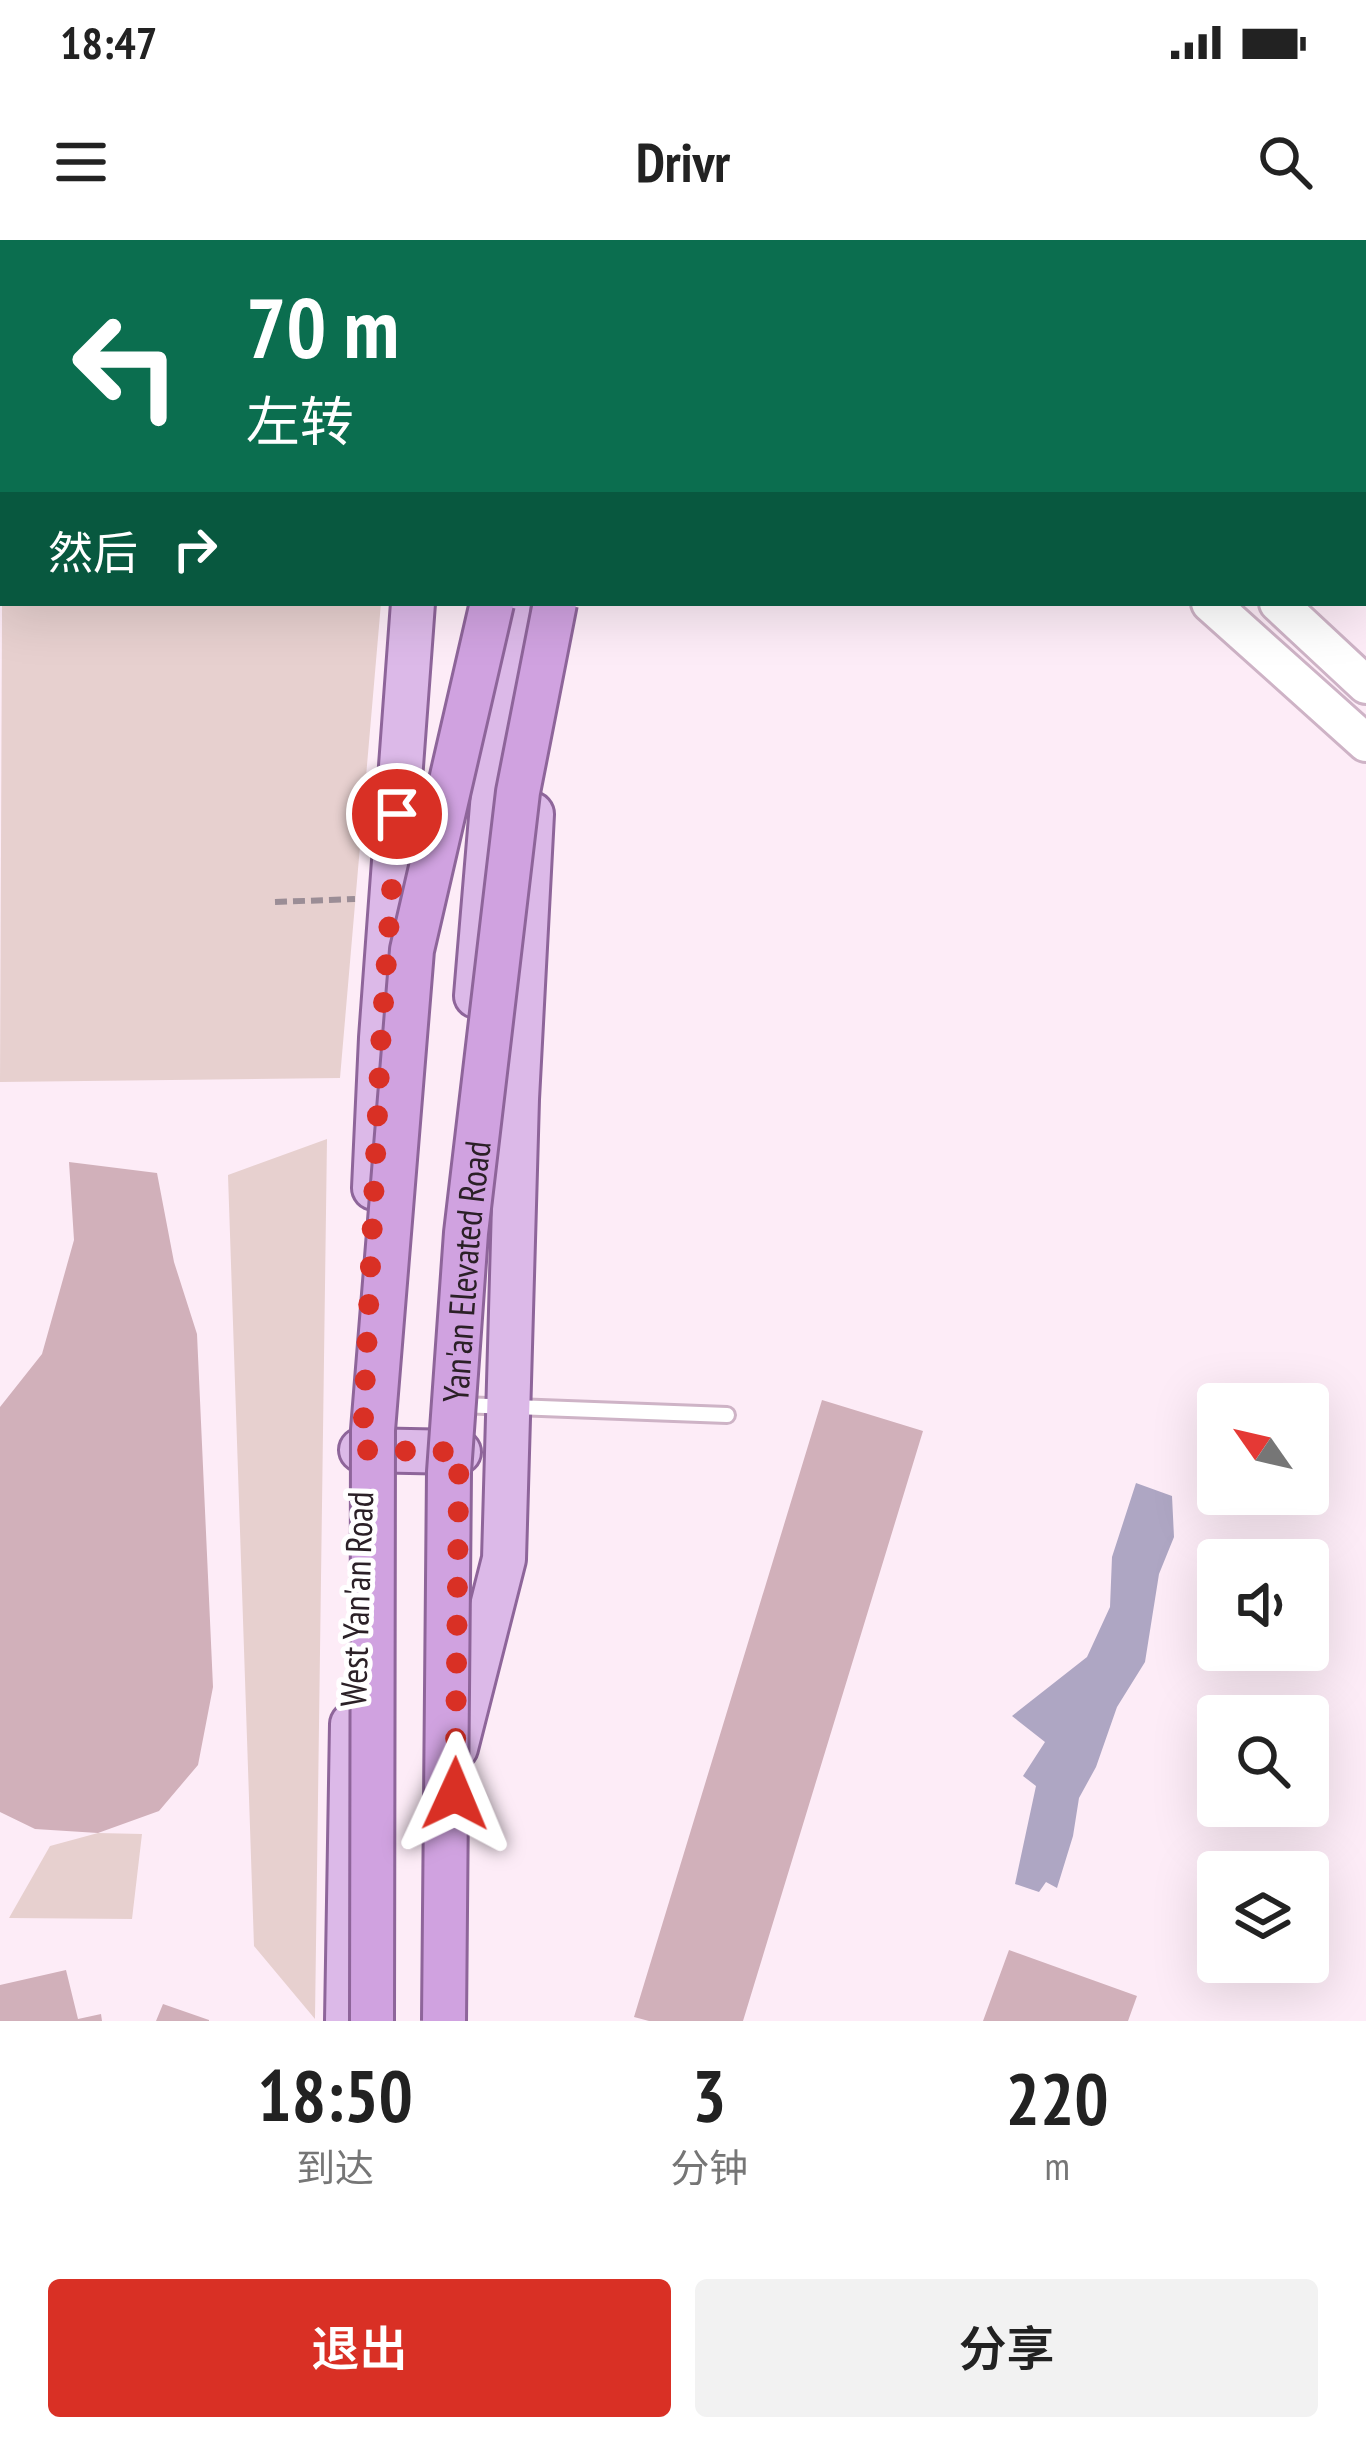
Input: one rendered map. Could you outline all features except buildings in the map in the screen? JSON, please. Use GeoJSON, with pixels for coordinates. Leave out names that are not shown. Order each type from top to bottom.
{"type":"FeatureCollection","features":[{"type":"Feature","properties":{"kind":"highway"},"geometry":{"type":"LineString","coordinates":[[352,2013],[373,1430],[412,950],[491,606]]}},
{"type":"Feature","properties":{"kind":"highway","name":"Yan'an Elevated Road"},"geometry":{"type":"LineString","coordinates":[[447,2021],[449,1472],[466,1233],[518,792],[554,606]]}},
{"type":"Feature","properties":{"kind":"main road","name":"West Yan'an Road"},"geometry":{"type":"LineString","coordinates":[[352,2013],[362,1450],[412,606]]}},
{"type":"Feature","properties":{"kind":"main road"},"geometry":{"type":"LineString","coordinates":[[447,2021],[464,1206],[481,919],[509,606]]}},
{"type":"Feature","properties":{"kind":"main road"},"geometry":{"type":"LineString","coordinates":[[456,1748],[504,1559],[517,1099],[541,606]]}},
{"type":"Feature","properties":{"kind":"main road"},"geometry":{"type":"LineString","coordinates":[[1213,606],[1366,743]]}},
{"type":"Feature","properties":{"kind":"main road"},"geometry":{"type":"LineString","coordinates":[[1282,606],[1366,685]]}},
{"type":"Feature","properties":{"kind":"main road"},"geometry":{"type":"LineString","coordinates":[[362,1450],[459,1452]]}},
{"type":"Feature","properties":{"kind":"lane"},"geometry":{"type":"LineString","coordinates":[[460,1405],[727,1415]]}},
{"type":"Feature","properties":{"kind":"path"},"geometry":{"type":"LineString","coordinates":[[275,902],[391,898]]}},
{"type":"Feature","properties":{"kind":"shaded area"},"geometry":{"type":"Polygon","coordinates":[[[2,606],[381,606],[340,1078],[0,1082],[2,606]]]}},
{"type":"Feature","properties":{"kind":"shaded area"},"geometry":{"type":"Polygon","coordinates":[[[327,1139],[315,2019],[254,1946],[228,1175],[327,1139]]]}},
{"type":"Feature","properties":{"kind":"shaded area"},"geometry":{"type":"Polygon","coordinates":[[[1136,1483],[1172,1496],[1174,1537],[1159,1574],[1145,1662],[1117,1707],[1096,1767],[1079,1798],[1057,1888],[1046,1882],[1039,1892],[1015,1884],[1036,1786],[1023,1776],[1045,1742],[1012,1716],[1087,1657],[1110,1607],[1112,1557],[1136,1483]]]}},
{"type":"Feature","properties":{"kind":"shaded area"},"geometry":{"type":"Polygon","coordinates":[[[98,1833],[142,1834],[132,1919],[9,1918],[50,1846],[98,1833]]]}},
{"type":"Feature","properties":{"kind":"route"},"geometry":{"type":"LineString","coordinates":[[397,814],[381,1038],[362,1450],[459,1452],[455,1794]]}}]}
